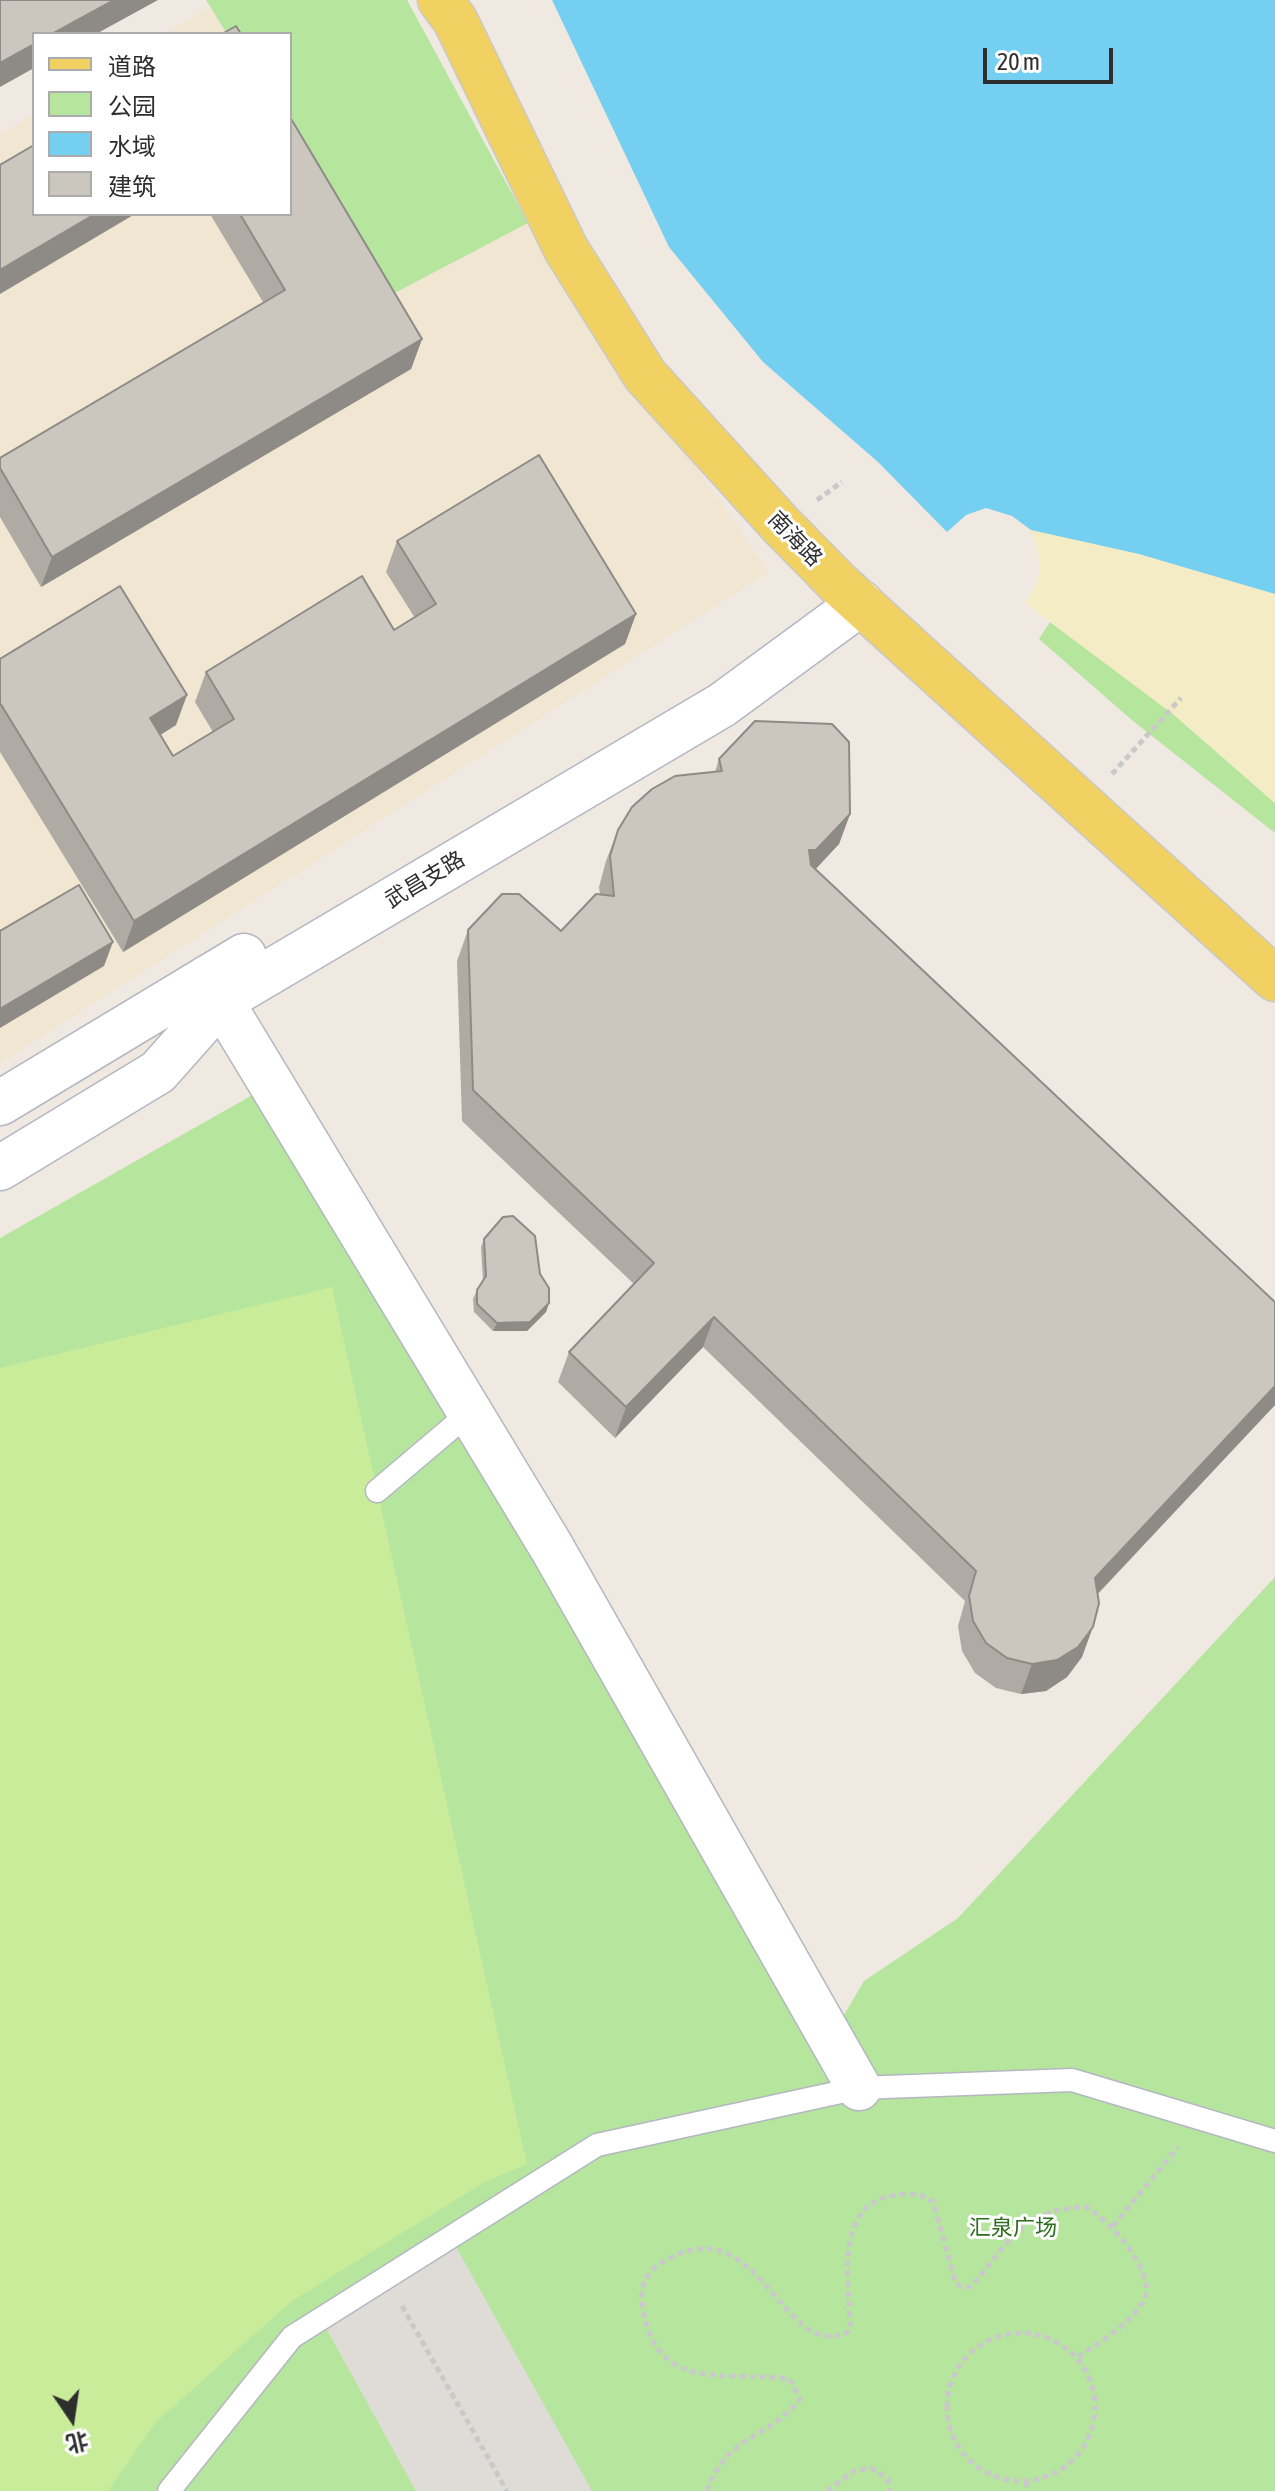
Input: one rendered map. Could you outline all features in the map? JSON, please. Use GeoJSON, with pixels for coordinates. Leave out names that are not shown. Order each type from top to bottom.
{"type":"FeatureCollection","features":[{"type":"Feature","properties":{"kind":"main road","name":"南海路"},"geometry":{"type":"LineString","coordinates":[[440,0],[455,20],[566,249],[645,375],[781,525],[850,593],[1275,979]]}},
{"type":"Feature","properties":{"kind":"street","name":"武昌支路"},"geometry":{"type":"LineString","coordinates":[[0,1103],[214,990],[722,705],[850,593]]}},
{"type":"Feature","properties":{"kind":"street","name":"武昌支路"},"geometry":{"type":"LineString","coordinates":[[0,1168],[158,1072],[214,990]]}},
{"type":"Feature","properties":{"kind":"street"},"geometry":{"type":"LineString","coordinates":[[214,990],[468,1414],[552,1548],[859,2088]]}},
{"type":"Feature","properties":{"kind":"lane"},"geometry":{"type":"LineString","coordinates":[[377,1491],[468,1414]]}},
{"type":"Feature","properties":{"kind":"lane"},"geometry":{"type":"LineString","coordinates":[[169,2491],[292,2337],[597,2145],[859,2088],[1072,2080],[1275,2141]]}},
{"type":"Feature","properties":{"kind":"path"},"geometry":{"type":"LineString","coordinates":[[1084,805],[1181,698]]}},
{"type":"Feature","properties":{"kind":"path"},"geometry":{"type":"LineString","coordinates":[[1113,2226],[1178,2147],[1175,2111]]}},
{"type":"Feature","properties":{"kind":"path"},"geometry":{"type":"LineString","coordinates":[[707,2491],[714,2472],[744,2439],[777,2422],[800,2399],[789,2379],[711,2377],[670,2362],[654,2345],[640,2291],[647,2273],[686,2250],[726,2252],[748,2264],[807,2330],[828,2337],[848,2332],[850,2326],[847,2250],[860,2213],[871,2203],[911,2193],[924,2195],[933,2202],[955,2281],[961,2287],[970,2287],[998,2250],[1030,2220],[1048,2211],[1086,2207],[1113,2226],[1139,2266],[1147,2293],[1143,2303],[1117,2328],[1076,2358]]}},
{"type":"Feature","properties":{"kind":"path"},"geometry":{"type":"LineString","coordinates":[[386,2277],[507,2491]]}},
{"type":"Feature","properties":{"kind":"path"},"geometry":{"type":"LineString","coordinates":[[1026,2333],[1050,2339],[1076,2358],[1087,2371],[1095,2395],[1094,2420],[1086,2444],[1070,2463],[1050,2476],[1026,2481],[991,2474],[962,2453],[951,2432],[946,2408],[950,2385],[960,2363],[978,2346],[1001,2335],[1026,2333]]}},
{"type":"Feature","properties":{"kind":"path"},"geometry":{"type":"LineString","coordinates":[[827,2491],[854,2471],[871,2468],[888,2479],[890,2491]]}},
{"type":"Feature","properties":{"kind":"path"},"geometry":{"type":"LineString","coordinates":[[1026,2481],[1027,2491]]}},
{"type":"Feature","properties":{"kind":"shaded area"},"geometry":{"type":"Polygon","coordinates":[[[210,7],[226,32],[168,32],[210,7]]]}},
{"type":"Feature","properties":{"kind":"shaded area"},"geometry":{"type":"Polygon","coordinates":[[[32,115],[32,216],[292,216],[389,296],[528,223],[769,572],[0,1063],[0,135],[32,115]]]}},
{"type":"Feature","properties":{"kind":"shaded area"},"geometry":{"type":"Polygon","coordinates":[[[450,2236],[592,2491],[416,2491],[321,2319],[450,2236]]]}},
{"type":"Feature","properties":{"kind":"green space"},"geometry":{"type":"Polygon","coordinates":[[[206,0],[407,0],[528,223],[389,296],[292,139],[292,32],[226,32],[206,0]]]}},
{"type":"Feature","properties":{"kind":"green space"},"geometry":{"type":"Polygon","coordinates":[[[1050,622],[1173,714],[1275,803],[1275,833],[1133,721],[1039,639],[1050,622]]]}},
{"type":"Feature","properties":{"kind":"green space","name":"汇泉广场"},"geometry":{"type":"Polygon","coordinates":[[[270,1085],[831,2037],[864,1981],[958,1918],[1275,1577],[1275,2491],[0,2491],[0,1238],[270,1085]]]}},
{"type":"Feature","properties":{"kind":"green space"},"geometry":{"type":"Polygon","coordinates":[[[332,1287],[527,2164],[483,2183],[292,2301],[156,2422],[108,2491],[0,2491],[0,1368],[332,1287]]]}},
{"type":"Feature","properties":{"kind":"sand"},"geometry":{"type":"Polygon","coordinates":[[[1029,528],[1139,554],[1275,594],[1275,803],[1173,714],[1025,603],[1036,583],[1040,567],[1029,528]]]}},
{"type":"Feature","properties":{"kind":"water"},"geometry":{"type":"Polygon","coordinates":[[[552,0],[1275,0],[1275,594],[1139,554],[1031,530],[1012,516],[986,508],[966,515],[947,532],[878,462],[763,362],[669,247],[552,0]]]}},
{"type":"Feature","properties":{"kind":"building"},"geometry":{"type":"Polygon","coordinates":[[[0,0],[114,0],[56,32],[32,32],[32,45],[0,63],[0,0]]]}},
{"type":"Feature","properties":{"kind":"building"},"geometry":{"type":"Polygon","coordinates":[[[236,26],[240,32],[226,32],[236,26]]]}},
{"type":"Feature","properties":{"kind":"building"},"geometry":{"type":"Polygon","coordinates":[[[292,120],[422,339],[52,557],[0,468],[0,458],[285,290],[241,216],[292,216],[292,120]]]}},
{"type":"Feature","properties":{"kind":"building"},"geometry":{"type":"Polygon","coordinates":[[[32,146],[32,216],[92,216],[0,270],[0,165],[32,146]]]}},
{"type":"Feature","properties":{"kind":"building"},"geometry":{"type":"Polygon","coordinates":[[[539,455],[636,614],[134,921],[0,703],[0,659],[120,586],[187,695],[150,718],[173,756],[234,719],[206,672],[362,576],[394,630],[436,604],[397,541],[539,455]]]}},
{"type":"Feature","properties":{"kind":"building"},"geometry":{"type":"Polygon","coordinates":[[[755,721],[832,724],[849,742],[850,814],[816,850],[809,850],[811,865],[1275,1302],[1275,1386],[1095,1578],[1099,1603],[1093,1627],[1078,1647],[1057,1660],[1032,1664],[1007,1658],[986,1643],[973,1621],[969,1596],[976,1571],[714,1317],[626,1407],[569,1352],[654,1263],[473,1090],[468,930],[502,894],[519,894],[561,931],[596,894],[614,896],[610,856],[618,830],[632,807],[652,789],[675,776],[722,771],[719,759],[755,721]]]}},
{"type":"Feature","properties":{"kind":"building"},"geometry":{"type":"Polygon","coordinates":[[[79,885],[113,942],[0,1009],[0,931],[79,885]]]}},
{"type":"Feature","properties":{"kind":"building"},"geometry":{"type":"Polygon","coordinates":[[[513,1216],[535,1236],[540,1274],[549,1288],[549,1303],[530,1322],[497,1323],[477,1304],[477,1290],[486,1276],[484,1239],[503,1217],[513,1216]]]}}]}
